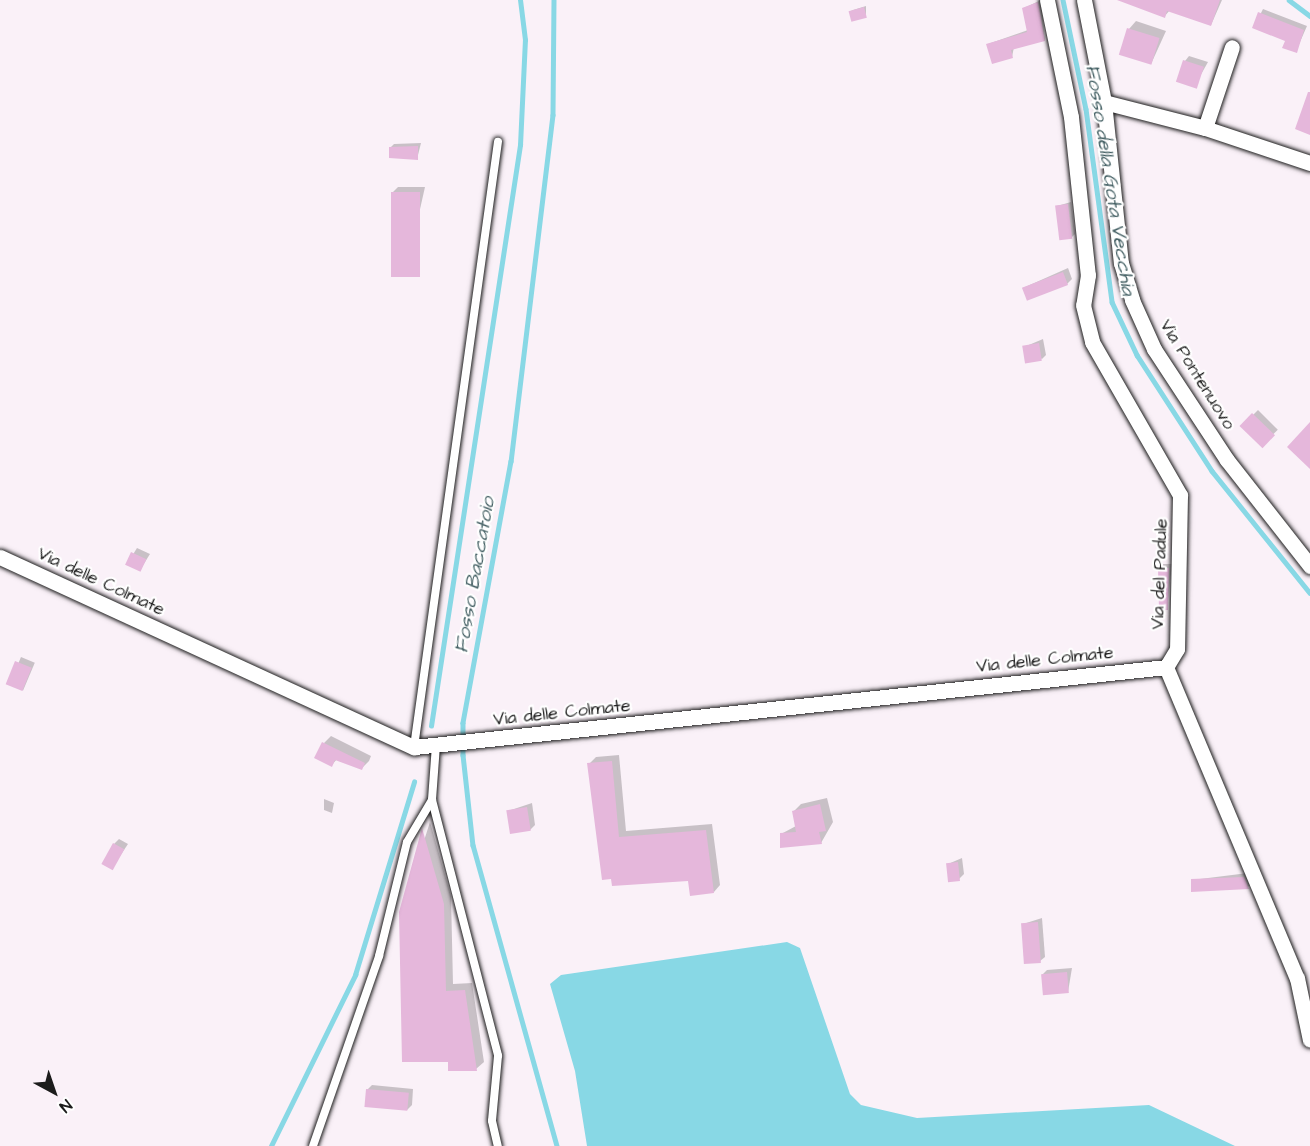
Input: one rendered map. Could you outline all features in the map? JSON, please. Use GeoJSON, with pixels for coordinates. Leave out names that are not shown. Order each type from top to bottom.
{"type":"FeatureCollection","features":[{"type":"Feature","properties":{"kind":"street","name":"Via del Padule"},"geometry":{"type":"LineString","coordinates":[[1047,0],[1071,117],[1088,274],[1083,305],[1092,342],[1180,495],[1177,649],[1166,667]]}},
{"type":"Feature","properties":{"kind":"street","name":"Via Pontenuovo"},"geometry":{"type":"LineString","coordinates":[[1084,0],[1104,102],[1121,263],[1132,300],[1154,349],[1227,460],[1310,566]]}},
{"type":"Feature","properties":{"kind":"street"},"geometry":{"type":"LineString","coordinates":[[1205,128],[1232,47]]}},
{"type":"Feature","properties":{"kind":"street"},"geometry":{"type":"LineString","coordinates":[[1104,102],[1205,128],[1310,163]]}},
{"type":"Feature","properties":{"kind":"street","name":"Via delle Colmate"},"geometry":{"type":"LineString","coordinates":[[0,557],[414,747],[480,742],[1166,667]]}},
{"type":"Feature","properties":{"kind":"street"},"geometry":{"type":"LineString","coordinates":[[1166,667],[1297,978],[1310,1040]]}},
{"type":"Feature","properties":{"kind":"lane"},"geometry":{"type":"LineString","coordinates":[[414,747],[498,142]]}},
{"type":"Feature","properties":{"kind":"lane"},"geometry":{"type":"LineString","coordinates":[[313,1146],[379,956],[407,842],[432,800],[444,744]]}},
{"type":"Feature","properties":{"kind":"lane"},"geometry":{"type":"LineString","coordinates":[[432,800],[498,1056],[492,1121],[498,1146]]}},
{"type":"Feature","properties":{"kind":"water"},"geometry":{"type":"Polygon","coordinates":[[[787,942],[800,948],[850,1094],[861,1105],[917,1118],[1149,1105],[1235,1146],[587,1146],[575,1071],[550,984],[561,975],[787,942]]]}},
{"type":"Feature","properties":{"kind":"building"},"geometry":{"type":"Polygon","coordinates":[[[1117,0],[1220,0],[1211,26],[1167,11],[1165,18],[1117,0]]]}},
{"type":"Feature","properties":{"kind":"building"},"geometry":{"type":"Polygon","coordinates":[[[1038,2],[1045,41],[1011,50],[1013,58],[992,64],[986,44],[1027,32],[1022,8],[1038,2]]]}},
{"type":"Feature","properties":{"kind":"building"},"geometry":{"type":"Polygon","coordinates":[[[864,7],[867,18],[851,22],[849,11],[864,7]]]}},
{"type":"Feature","properties":{"kind":"building"},"geometry":{"type":"Polygon","coordinates":[[[1258,12],[1304,30],[1297,53],[1282,48],[1285,41],[1252,28],[1258,12]]]}},
{"type":"Feature","properties":{"kind":"building"},"geometry":{"type":"Polygon","coordinates":[[[1127,28],[1160,38],[1151,65],[1119,55],[1127,28]]]}},
{"type":"Feature","properties":{"kind":"building"},"geometry":{"type":"Polygon","coordinates":[[[1183,60],[1204,67],[1197,89],[1176,82],[1183,60]]]}},
{"type":"Feature","properties":{"kind":"building"},"geometry":{"type":"Polygon","coordinates":[[[1308,92],[1310,92],[1310,135],[1295,129],[1308,92]]]}},
{"type":"Feature","properties":{"kind":"building"},"geometry":{"type":"Polygon","coordinates":[[[418,146],[418,160],[389,158],[389,147],[418,146]]]}},
{"type":"Feature","properties":{"kind":"building"},"geometry":{"type":"Polygon","coordinates":[[[391,192],[420,192],[420,277],[391,277],[391,192]]]}},
{"type":"Feature","properties":{"kind":"building"},"geometry":{"type":"Polygon","coordinates":[[[1068,204],[1072,239],[1059,240],[1055,206],[1068,204]]]}},
{"type":"Feature","properties":{"kind":"building"},"geometry":{"type":"Polygon","coordinates":[[[1063,272],[1068,285],[1027,301],[1022,288],[1063,272]]]}},
{"type":"Feature","properties":{"kind":"building"},"geometry":{"type":"Polygon","coordinates":[[[1039,343],[1042,361],[1025,363],[1022,346],[1039,343]]]}},
{"type":"Feature","properties":{"kind":"building"},"geometry":{"type":"Polygon","coordinates":[[[1252,413],[1275,435],[1263,448],[1239,426],[1252,413]]]}},
{"type":"Feature","properties":{"kind":"building"},"geometry":{"type":"Polygon","coordinates":[[[1310,422],[1310,469],[1287,447],[1310,422]]]}},
{"type":"Feature","properties":{"kind":"building"},"geometry":{"type":"Polygon","coordinates":[[[131,552],[146,559],[140,572],[125,565],[131,552]]]}},
{"type":"Feature","properties":{"kind":"building"},"geometry":{"type":"Polygon","coordinates":[[[1158,568],[1169,568],[1168,610],[1159,610],[1158,568]]]}},
{"type":"Feature","properties":{"kind":"building"},"geometry":{"type":"Polygon","coordinates":[[[15,661],[32,668],[22,691],[6,684],[15,661]]]}},
{"type":"Feature","properties":{"kind":"building"},"geometry":{"type":"Polygon","coordinates":[[[322,742],[365,763],[362,770],[335,760],[332,767],[314,758],[322,742]]]}},
{"type":"Feature","properties":{"kind":"building"},"geometry":{"type":"Polygon","coordinates":[[[612,761],[619,837],[706,830],[714,893],[690,896],[688,881],[612,886],[611,879],[602,880],[587,763],[612,761]]]}},
{"type":"Feature","properties":{"kind":"building"},"geometry":{"type":"Polygon","coordinates":[[[820,804],[826,831],[819,832],[822,844],[780,848],[780,833],[796,832],[792,811],[820,804]]]}},
{"type":"Feature","properties":{"kind":"building"},"geometry":{"type":"Polygon","coordinates":[[[527,807],[531,831],[510,834],[506,810],[527,807]]]}},
{"type":"Feature","properties":{"kind":"building"},"geometry":{"type":"Polygon","coordinates":[[[422,828],[444,904],[446,991],[465,990],[477,1071],[448,1071],[448,1062],[402,1062],[399,912],[422,828]]]}},
{"type":"Feature","properties":{"kind":"building"},"geometry":{"type":"Polygon","coordinates":[[[113,843],[124,849],[113,870],[101,864],[113,843]]]}},
{"type":"Feature","properties":{"kind":"building"},"geometry":{"type":"Polygon","coordinates":[[[958,862],[960,881],[948,882],[946,863],[958,862]]]}},
{"type":"Feature","properties":{"kind":"building"},"geometry":{"type":"Polygon","coordinates":[[[1244,877],[1249,889],[1191,892],[1191,879],[1244,877]]]}},
{"type":"Feature","properties":{"kind":"building"},"geometry":{"type":"Polygon","coordinates":[[[1038,922],[1041,963],[1024,964],[1021,923],[1038,922]]]}},
{"type":"Feature","properties":{"kind":"building"},"geometry":{"type":"Polygon","coordinates":[[[1067,972],[1069,993],[1043,995],[1041,974],[1067,972]]]}},
{"type":"Feature","properties":{"kind":"building"},"geometry":{"type":"Polygon","coordinates":[[[366,1089],[409,1093],[407,1111],[364,1107],[366,1089]]]}},
{"type":"Feature","properties":{"kind":"waterway"},"geometry":{"type":"LineString","coordinates":[[431,726],[520,145],[525,40],[520,0]]}},
{"type":"Feature","properties":{"kind":"waterway","name":"Fosso Baccatoio"},"geometry":{"type":"LineString","coordinates":[[554,0],[553,115],[511,461],[463,723],[463,755],[473,845],[557,1146]]}},
{"type":"Feature","properties":{"kind":"waterway","name":"Fosso della Gota Vecchia"},"geometry":{"type":"LineString","coordinates":[[1063,0],[1086,109],[1112,302],[1137,355],[1212,471],[1310,593]]}},
{"type":"Feature","properties":{"kind":"waterway"},"geometry":{"type":"LineString","coordinates":[[1289,0],[1310,16]]}},
{"type":"Feature","properties":{"kind":"waterway"},"geometry":{"type":"LineString","coordinates":[[271,1146],[355,975],[414,782]]}}]}
